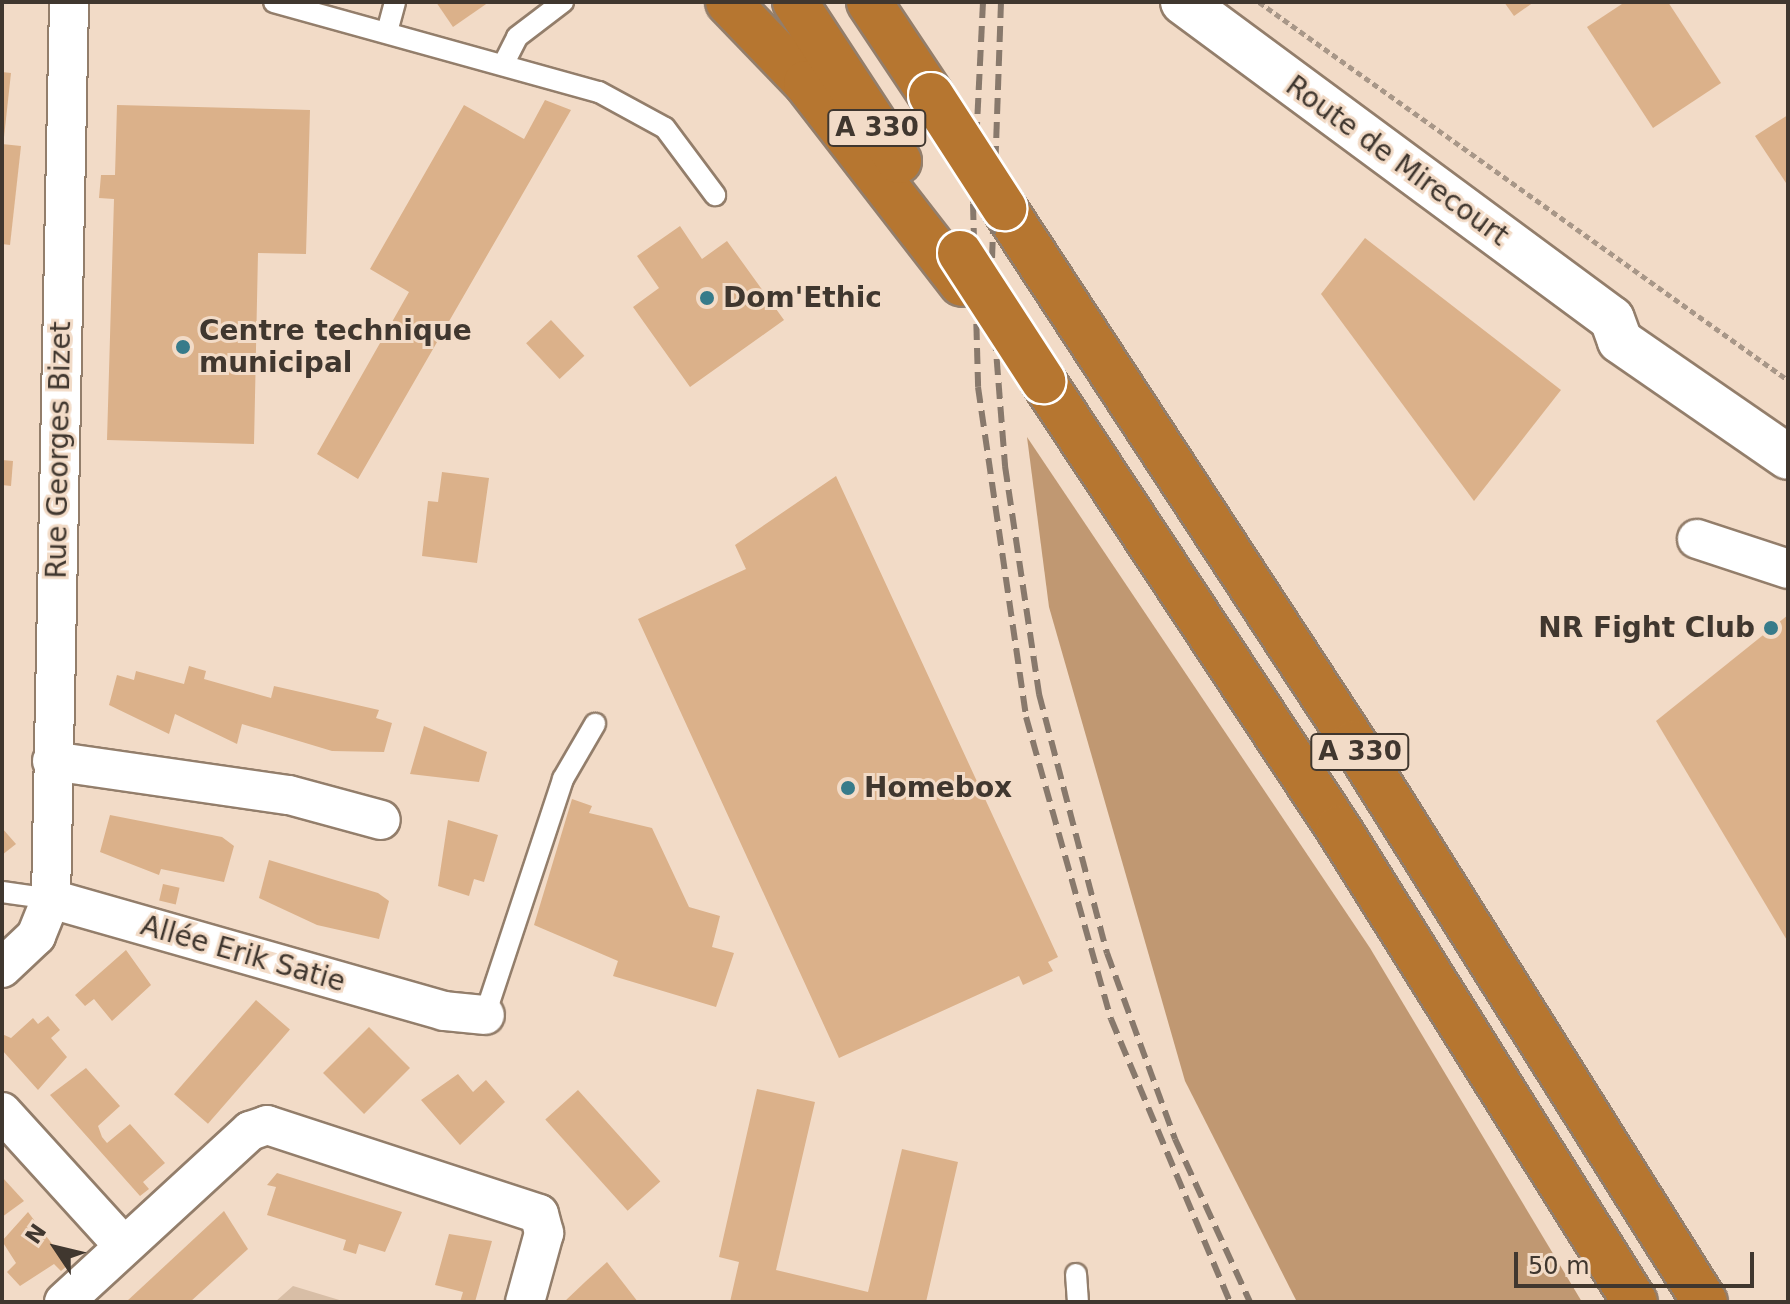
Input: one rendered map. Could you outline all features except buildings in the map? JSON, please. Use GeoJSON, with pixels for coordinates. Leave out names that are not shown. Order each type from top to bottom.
{"type":"FeatureCollection","features":[{"type":"Feature","properties":{"kind":"highway"},"geometry":{"type":"LineString","coordinates":[[728,2],[806,83],[961,269]]}},
{"type":"Feature","properties":{"kind":"highway","name":"A 330"},"geometry":{"type":"LineString","coordinates":[[795,2],[961,269],[1043,381],[1338,828],[1635,1302]]}},
{"type":"Feature","properties":{"kind":"highway","name":"A 330"},"geometry":{"type":"LineString","coordinates":[[869,2],[1354,743],[1705,1302]]}},
{"type":"Feature","properties":{"kind":"main road","name":"Route de Mirecourt"},"geometry":{"type":"LineString","coordinates":[[1183,2],[1612,319],[1620,341],[1788,457]]}},
{"type":"Feature","properties":{"kind":"main road","name":"Route de Mirecourt"},"geometry":{"type":"LineString","coordinates":[[1612,319],[1635,317],[1788,422]]}},
{"type":"Feature","properties":{"kind":"street","name":"Rue Georges Bizet"},"geometry":{"type":"LineString","coordinates":[[51,899],[69,2]]}},
{"type":"Feature","properties":{"kind":"street"},"geometry":{"type":"LineString","coordinates":[[1697,539],[1788,569]]}},
{"type":"Feature","properties":{"kind":"street"},"geometry":{"type":"LineString","coordinates":[[52,761],[289,795],[381,820]]}},
{"type":"Feature","properties":{"kind":"street"},"geometry":{"type":"LineString","coordinates":[[2,968],[36,936],[51,899]]}},
{"type":"Feature","properties":{"kind":"street","name":"Allée Erik Satie"},"geometry":{"type":"LineString","coordinates":[[51,899],[444,1011],[485,1015]]}},
{"type":"Feature","properties":{"kind":"street"},"geometry":{"type":"LineString","coordinates":[[2,1112],[124,1246]]}},
{"type":"Feature","properties":{"kind":"street"},"geometry":{"type":"LineString","coordinates":[[64,1302],[250,1131],[267,1125],[539,1214],[544,1233],[525,1302]]}},
{"type":"Feature","properties":{"kind":"lane"},"geometry":{"type":"LineString","coordinates":[[387,32],[395,2]]}},
{"type":"Feature","properties":{"kind":"lane"},"geometry":{"type":"LineString","coordinates":[[503,65],[517,37],[563,2]]}},
{"type":"Feature","properties":{"kind":"lane"},"geometry":{"type":"LineString","coordinates":[[279,3],[599,92],[645,114],[680,142],[715,195]]}},
{"type":"Feature","properties":{"kind":"lane"},"geometry":{"type":"LineString","coordinates":[[485,1015],[563,779],[595,724]]}},
{"type":"Feature","properties":{"kind":"lane","name":"Allée Erik Satie"},"geometry":{"type":"LineString","coordinates":[[2,892],[51,899]]}},
{"type":"Feature","properties":{"kind":"lane"},"geometry":{"type":"LineString","coordinates":[[1076,1274],[1078,1302]]}},
{"type":"Feature","properties":{"kind":"path"},"geometry":{"type":"LineString","coordinates":[[1259,2],[1788,380]]}},
{"type":"Feature","properties":{"kind":"shaded area"},"geometry":{"type":"Polygon","coordinates":[[[1027,437],[1370,948],[1582,1302],[1297,1302],[1185,1081],[1049,607],[1027,437]]]}},
{"type":"Feature","properties":{"kind":"shaded area"},"geometry":{"type":"Polygon","coordinates":[[[293,1286],[346,1302],[275,1302],[293,1286]]]}},
{"type":"Feature","properties":{"kind":"railway"},"geometry":{"type":"LineString","coordinates":[[983,2],[973,204],[978,387],[1026,717],[1111,1019],[1230,1302]]}},
{"type":"Feature","properties":{"kind":"railway"},"geometry":{"type":"LineString","coordinates":[[1001,2],[991,287],[1005,466],[1039,694],[1107,953],[1175,1139],[1250,1302]]}},
{"type":"Feature","properties":{"kind":"place","name":"Dom'Ethic"},"geometry":{"type":"Point","coordinates":[707,298]}},
{"type":"Feature","properties":{"kind":"place","name":"Centre technique municipal"},"geometry":{"type":"Point","coordinates":[183,347]}},
{"type":"Feature","properties":{"kind":"place","name":"NR Fight Club"},"geometry":{"type":"Point","coordinates":[1771,628]}},
{"type":"Feature","properties":{"kind":"place","name":"Homebox"},"geometry":{"type":"Point","coordinates":[848,788]}}]}
